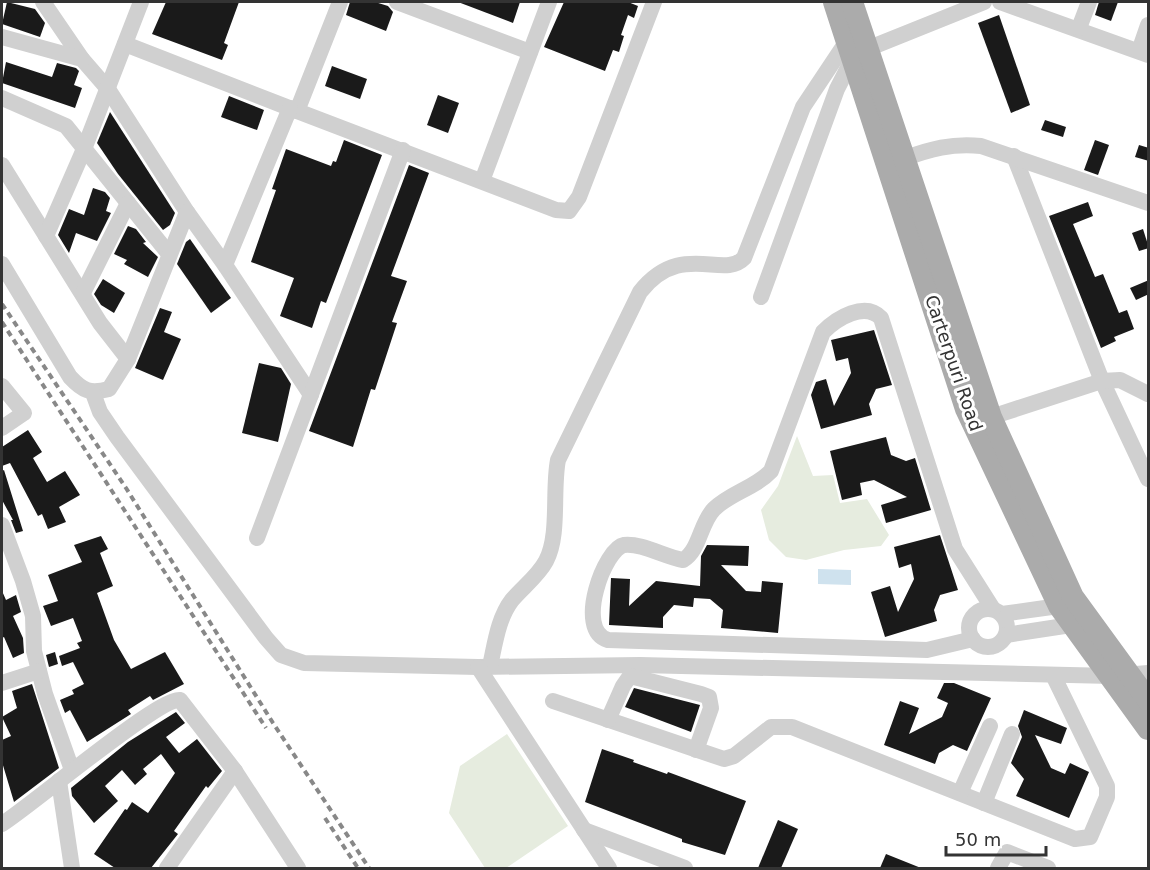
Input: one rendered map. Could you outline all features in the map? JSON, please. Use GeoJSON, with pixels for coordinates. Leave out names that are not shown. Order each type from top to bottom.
{"type":"FeatureCollection","features":[{"type":"Feature","properties":{"kind":"main road","name":"Carterpuri Road"},"geometry":{"type":"LineString","coordinates":[[834,2],[903,159],[991,417],[1072,611]]}},
{"type":"Feature","properties":{"kind":"main road","name":"Carterpuri Road"},"geometry":{"type":"LineString","coordinates":[[852,2],[856,49],[966,409],[1072,611],[1130,675],[1149,700]]}},
{"type":"Feature","properties":{"kind":"main road","name":"Carterpuri Road"},"geometry":{"type":"LineString","coordinates":[[1130,675],[1149,729]]}},
{"type":"Feature","properties":{"kind":"street"},"geometry":{"type":"LineString","coordinates":[[43,2],[82,59],[108,89],[187,212],[225,264],[311,395]]}},
{"type":"Feature","properties":{"kind":"street"},"geometry":{"type":"LineString","coordinates":[[46,236],[84,149],[141,2]]}},
{"type":"Feature","properties":{"kind":"street"},"geometry":{"type":"LineString","coordinates":[[225,264],[340,2]]}},
{"type":"Feature","properties":{"kind":"street"},"geometry":{"type":"LineString","coordinates":[[397,2],[530,51]]}},
{"type":"Feature","properties":{"kind":"street"},"geometry":{"type":"LineString","coordinates":[[482,181],[549,2]]}},
{"type":"Feature","properties":{"kind":"street"},"geometry":{"type":"LineString","coordinates":[[124,44],[556,210],[569,211],[579,197],[654,2]]}},
{"type":"Feature","properties":{"kind":"street"},"geometry":{"type":"LineString","coordinates":[[1000,2],[1079,28],[1144,53],[1149,25]]}},
{"type":"Feature","properties":{"kind":"street"},"geometry":{"type":"LineString","coordinates":[[1079,28],[1089,2]]}},
{"type":"Feature","properties":{"kind":"street"},"geometry":{"type":"LineString","coordinates":[[484,666],[501,620],[511,602],[546,560],[552,543],[558,460],[640,292],[650,280],[670,266],[688,262],[731,266],[738,264],[744,258],[803,107],[856,49],[977,3]]}},
{"type":"Feature","properties":{"kind":"street"},"geometry":{"type":"LineString","coordinates":[[2,37],[82,59]]}},
{"type":"Feature","properties":{"kind":"street"},"geometry":{"type":"LineString","coordinates":[[761,297],[837,89],[856,49]]}},
{"type":"Feature","properties":{"kind":"street"},"geometry":{"type":"LineString","coordinates":[[2,98],[66,126],[169,254]]}},
{"type":"Feature","properties":{"kind":"street"},"geometry":{"type":"LineString","coordinates":[[903,159],[940,146],[958,144],[981,146],[1149,203]]}},
{"type":"Feature","properties":{"kind":"street"},"geometry":{"type":"LineString","coordinates":[[257,538],[402,150]]}},
{"type":"Feature","properties":{"kind":"street"},"geometry":{"type":"LineString","coordinates":[[1014,156],[1102,381],[1149,479]]}},
{"type":"Feature","properties":{"kind":"street"},"geometry":{"type":"LineString","coordinates":[[2,165],[100,323],[128,358]]}},
{"type":"Feature","properties":{"kind":"street"},"geometry":{"type":"LineString","coordinates":[[83,293],[128,203]]}},
{"type":"Feature","properties":{"kind":"street"},"geometry":{"type":"LineString","coordinates":[[2,264],[70,377],[80,388],[93,393],[109,388],[128,358],[187,212]]}},
{"type":"Feature","properties":{"kind":"street"},"geometry":{"type":"LineString","coordinates":[[1006,635],[1007,624],[955,549],[881,318],[875,312],[866,309],[832,322],[823,332],[771,471],[762,481],[716,507],[707,517],[690,556],[683,560],[632,546],[622,545],[612,552],[604,568],[591,617],[593,627],[600,637],[608,640],[927,650],[973,639],[988,647],[999,644],[1006,635],[1072,611]]}},
{"type":"Feature","properties":{"kind":"street"},"geometry":{"type":"LineString","coordinates":[[991,417],[1102,381],[1120,380],[1149,394]]}},
{"type":"Feature","properties":{"kind":"street"},"geometry":{"type":"LineString","coordinates":[[2,386],[24,413],[2,429]]}},
{"type":"Feature","properties":{"kind":"street"},"geometry":{"type":"LineString","coordinates":[[93,393],[100,412],[120,442],[281,655],[304,663],[484,666],[640,665],[1130,675]]}},
{"type":"Feature","properties":{"kind":"street"},"geometry":{"type":"LineString","coordinates":[[2,525],[14,552],[30,607],[34,651],[65,776],[72,868]]}},
{"type":"Feature","properties":{"kind":"street"},"geometry":{"type":"LineString","coordinates":[[973,639],[969,628],[972,617],[982,610],[998,612],[1072,611]]}},
{"type":"Feature","properties":{"kind":"street"},"geometry":{"type":"LineString","coordinates":[[484,666],[609,868]]}},
{"type":"Feature","properties":{"kind":"street"},"geometry":{"type":"LineString","coordinates":[[2,683],[39,671]]}},
{"type":"Feature","properties":{"kind":"street"},"geometry":{"type":"LineString","coordinates":[[553,701],[724,759],[734,756],[771,727],[792,726],[1075,838],[1090,837],[1107,797],[1107,786],[1053,675]]}},
{"type":"Feature","properties":{"kind":"street"},"geometry":{"type":"LineString","coordinates":[[608,720],[630,676],[701,694],[709,697],[711,708],[696,750]]}},
{"type":"Feature","properties":{"kind":"street"},"geometry":{"type":"LineString","coordinates":[[2,824],[65,776],[176,699],[184,703],[235,771],[298,868]]}},
{"type":"Feature","properties":{"kind":"street"},"geometry":{"type":"LineString","coordinates":[[960,793],[990,726]]}},
{"type":"Feature","properties":{"kind":"street"},"geometry":{"type":"LineString","coordinates":[[984,802],[1012,734]]}},
{"type":"Feature","properties":{"kind":"street"},"geometry":{"type":"LineString","coordinates":[[167,868],[235,771]]}},
{"type":"Feature","properties":{"kind":"street"},"geometry":{"type":"LineString","coordinates":[[585,830],[685,868]]}},
{"type":"Feature","properties":{"kind":"street"},"geometry":{"type":"LineString","coordinates":[[998,868],[1003,855],[1007,852],[1048,868]]}},
{"type":"Feature","properties":{"kind":"shaded area"},"geometry":{"type":"Polygon","coordinates":[[[797,436],[813,476],[833,475],[840,503],[867,499],[889,535],[881,546],[844,550],[806,560],[786,557],[769,540],[761,510],[778,486],[797,436]]]}},
{"type":"Feature","properties":{"kind":"shaded area"},"geometry":{"type":"Polygon","coordinates":[[[507,734],[568,826],[506,868],[485,868],[449,813],[460,766],[507,734]]]}},
{"type":"Feature","properties":{"kind":"water"},"geometry":{"type":"Polygon","coordinates":[[[818,569],[851,570],[851,585],[818,584],[818,569]]]}},
{"type":"Feature","properties":{"kind":"building"},"geometry":{"type":"Polygon","coordinates":[[[7,2],[35,9],[45,23],[40,37],[2,24],[7,2]]]}},
{"type":"Feature","properties":{"kind":"building"},"geometry":{"type":"Polygon","coordinates":[[[166,2],[239,2],[224,43],[228,45],[222,60],[152,34],[166,2]]]}},
{"type":"Feature","properties":{"kind":"building"},"geometry":{"type":"Polygon","coordinates":[[[350,2],[375,2],[388,6],[393,12],[386,31],[346,15],[350,2]]]}},
{"type":"Feature","properties":{"kind":"building"},"geometry":{"type":"Polygon","coordinates":[[[458,2],[520,2],[513,23],[458,2]]]}},
{"type":"Feature","properties":{"kind":"building"},"geometry":{"type":"Polygon","coordinates":[[[564,2],[628,2],[638,6],[634,18],[628,15],[621,35],[624,36],[619,52],[613,50],[605,71],[544,47],[564,2]]]}},
{"type":"Feature","properties":{"kind":"building"},"geometry":{"type":"Polygon","coordinates":[[[1099,2],[1118,2],[1111,21],[1095,15],[1099,2]]]}},
{"type":"Feature","properties":{"kind":"building"},"geometry":{"type":"Polygon","coordinates":[[[999,15],[1030,105],[1011,113],[978,23],[999,15]]]}},
{"type":"Feature","properties":{"kind":"building"},"geometry":{"type":"Polygon","coordinates":[[[6,62],[52,77],[57,63],[76,68],[79,71],[74,85],[82,88],[75,108],[2,83],[6,62]]]}},
{"type":"Feature","properties":{"kind":"building"},"geometry":{"type":"Polygon","coordinates":[[[332,66],[367,79],[360,99],[325,86],[332,66]]]}},
{"type":"Feature","properties":{"kind":"building"},"geometry":{"type":"Polygon","coordinates":[[[438,95],[459,103],[448,133],[427,125],[438,95]]]}},
{"type":"Feature","properties":{"kind":"building"},"geometry":{"type":"Polygon","coordinates":[[[229,96],[264,110],[257,130],[221,117],[229,96]]]}},
{"type":"Feature","properties":{"kind":"building"},"geometry":{"type":"Polygon","coordinates":[[[110,112],[175,213],[170,225],[163,230],[118,174],[97,143],[110,112]]]}},
{"type":"Feature","properties":{"kind":"building"},"geometry":{"type":"Polygon","coordinates":[[[1045,120],[1066,127],[1063,137],[1041,130],[1045,120]]]}},
{"type":"Feature","properties":{"kind":"building"},"geometry":{"type":"Polygon","coordinates":[[[344,140],[382,155],[326,303],[321,301],[312,328],[280,316],[294,278],[251,262],[276,190],[272,189],[286,149],[331,166],[333,161],[336,162],[344,140]]]}},
{"type":"Feature","properties":{"kind":"building"},"geometry":{"type":"Polygon","coordinates":[[[1095,140],[1109,145],[1098,175],[1084,170],[1095,140]]]}},
{"type":"Feature","properties":{"kind":"building"},"geometry":{"type":"Polygon","coordinates":[[[1139,145],[1149,148],[1149,161],[1135,157],[1139,145]]]}},
{"type":"Feature","properties":{"kind":"building"},"geometry":{"type":"Polygon","coordinates":[[[409,165],[429,173],[391,276],[407,281],[392,322],[397,323],[375,390],[371,389],[353,447],[309,431],[409,165]]]}},
{"type":"Feature","properties":{"kind":"building"},"geometry":{"type":"Polygon","coordinates":[[[93,188],[105,192],[110,198],[106,211],[111,213],[97,241],[76,233],[69,253],[58,235],[69,209],[84,215],[93,188]]]}},
{"type":"Feature","properties":{"kind":"building"},"geometry":{"type":"Polygon","coordinates":[[[1088,202],[1093,216],[1073,224],[1095,277],[1103,274],[1119,313],[1127,310],[1134,329],[1114,337],[1116,341],[1101,348],[1049,216],[1088,202]]]}},
{"type":"Feature","properties":{"kind":"building"},"geometry":{"type":"Polygon","coordinates":[[[128,226],[136,229],[146,242],[143,243],[158,257],[148,277],[124,264],[127,260],[114,254],[128,226]]]}},
{"type":"Feature","properties":{"kind":"building"},"geometry":{"type":"Polygon","coordinates":[[[1143,229],[1149,248],[1139,251],[1132,233],[1143,229]]]}},
{"type":"Feature","properties":{"kind":"building"},"geometry":{"type":"Polygon","coordinates":[[[190,239],[231,298],[211,313],[177,264],[186,242],[190,239]]]}},
{"type":"Feature","properties":{"kind":"building"},"geometry":{"type":"Polygon","coordinates":[[[103,279],[125,293],[114,313],[101,305],[94,294],[103,279]]]}},
{"type":"Feature","properties":{"kind":"building"},"geometry":{"type":"Polygon","coordinates":[[[1149,280],[1149,294],[1136,300],[1130,288],[1149,280]]]}},
{"type":"Feature","properties":{"kind":"building"},"geometry":{"type":"Polygon","coordinates":[[[160,308],[172,312],[164,332],[181,339],[163,380],[135,368],[160,308]]]}},
{"type":"Feature","properties":{"kind":"building"},"geometry":{"type":"Polygon","coordinates":[[[874,330],[892,385],[876,389],[869,404],[872,415],[821,429],[811,395],[816,382],[826,379],[834,406],[851,373],[848,358],[836,361],[831,340],[874,330]]]}},
{"type":"Feature","properties":{"kind":"building"},"geometry":{"type":"Polygon","coordinates":[[[259,363],[281,368],[291,384],[278,442],[242,433],[259,363]]]}},
{"type":"Feature","properties":{"kind":"building"},"geometry":{"type":"Polygon","coordinates":[[[28,430],[42,452],[33,458],[47,482],[65,471],[80,495],[59,507],[66,522],[48,529],[42,514],[38,516],[10,463],[2,466],[2,447],[28,430]]]}},
{"type":"Feature","properties":{"kind":"building"},"geometry":{"type":"Polygon","coordinates":[[[886,437],[891,455],[906,461],[915,458],[931,510],[886,523],[881,505],[907,497],[874,480],[860,483],[862,495],[842,500],[830,451],[886,437]]]}},
{"type":"Feature","properties":{"kind":"building"},"geometry":{"type":"Polygon","coordinates":[[[4,470],[23,531],[16,533],[11,520],[13,520],[2,500],[2,471],[4,470]]]}},
{"type":"Feature","properties":{"kind":"building"},"geometry":{"type":"Polygon","coordinates":[[[940,535],[958,590],[940,595],[934,610],[937,621],[885,637],[871,592],[890,586],[898,612],[914,579],[911,564],[899,568],[894,547],[940,535]]]}},
{"type":"Feature","properties":{"kind":"building"},"geometry":{"type":"Polygon","coordinates":[[[101,536],[108,549],[100,553],[113,586],[97,593],[114,640],[131,669],[165,652],[184,684],[153,700],[150,696],[128,710],[131,714],[87,742],[70,710],[65,713],[60,700],[74,694],[72,690],[84,684],[73,662],[62,666],[59,656],[80,648],[77,643],[82,641],[73,618],[51,626],[43,606],[58,601],[48,575],[82,562],[74,545],[101,536]]]}},
{"type":"Feature","properties":{"kind":"building"},"geometry":{"type":"Polygon","coordinates":[[[707,545],[749,546],[748,566],[721,565],[746,591],[761,592],[762,581],[783,583],[778,633],[721,628],[723,610],[710,599],[694,598],[693,607],[674,605],[663,617],[663,628],[609,625],[611,578],[630,579],[629,606],[656,581],[700,586],[701,556],[707,545]]]}},
{"type":"Feature","properties":{"kind":"building"},"geometry":{"type":"Polygon","coordinates":[[[2,591],[6,600],[16,595],[21,612],[13,616],[23,638],[24,653],[13,658],[4,637],[2,638],[2,591]]]}},
{"type":"Feature","properties":{"kind":"building"},"geometry":{"type":"Polygon","coordinates":[[[55,652],[58,664],[49,667],[46,655],[55,652]]]}},
{"type":"Feature","properties":{"kind":"building"},"geometry":{"type":"Polygon","coordinates":[[[944,683],[954,683],[991,698],[967,751],[953,745],[939,753],[935,764],[884,745],[900,701],[919,708],[909,734],[942,717],[948,703],[937,698],[944,683]]]}},
{"type":"Feature","properties":{"kind":"building"},"geometry":{"type":"Polygon","coordinates":[[[32,684],[59,768],[14,802],[2,762],[2,740],[11,736],[2,717],[17,708],[12,691],[32,684]]]}},
{"type":"Feature","properties":{"kind":"building"},"geometry":{"type":"Polygon","coordinates":[[[634,688],[700,705],[691,732],[625,707],[634,688]]]}},
{"type":"Feature","properties":{"kind":"building"},"geometry":{"type":"Polygon","coordinates":[[[1024,710],[1067,728],[1061,744],[1035,735],[1051,768],[1065,774],[1070,763],[1089,772],[1069,818],[1016,796],[1024,779],[1011,763],[1022,737],[1018,726],[1024,710]]]}},
{"type":"Feature","properties":{"kind":"building"},"geometry":{"type":"Polygon","coordinates":[[[176,712],[185,723],[166,737],[179,753],[197,739],[222,771],[208,788],[206,786],[174,831],[178,834],[151,868],[115,868],[94,854],[132,802],[148,813],[175,773],[161,754],[143,769],[147,774],[135,785],[122,770],[105,786],[118,801],[94,823],[72,796],[71,788],[128,742],[176,712]]]}},
{"type":"Feature","properties":{"kind":"building"},"geometry":{"type":"Polygon","coordinates":[[[602,749],[746,801],[725,855],[682,842],[682,839],[585,802],[602,749]]]}},
{"type":"Feature","properties":{"kind":"building"},"geometry":{"type":"Polygon","coordinates":[[[778,820],[798,829],[781,868],[758,868],[778,820]]]}},
{"type":"Feature","properties":{"kind":"building"},"geometry":{"type":"Polygon","coordinates":[[[886,854],[921,868],[880,868],[886,854]]]}},
{"type":"Feature","properties":{"kind":"railway"},"geometry":{"type":"LineString","coordinates":[[2,304],[126,488],[273,723],[369,868]]}},
{"type":"Feature","properties":{"kind":"railway"},"geometry":{"type":"LineString","coordinates":[[2,322],[266,728]]}},
{"type":"Feature","properties":{"kind":"railway"},"geometry":{"type":"LineString","coordinates":[[325,818],[358,868]]}}]}
